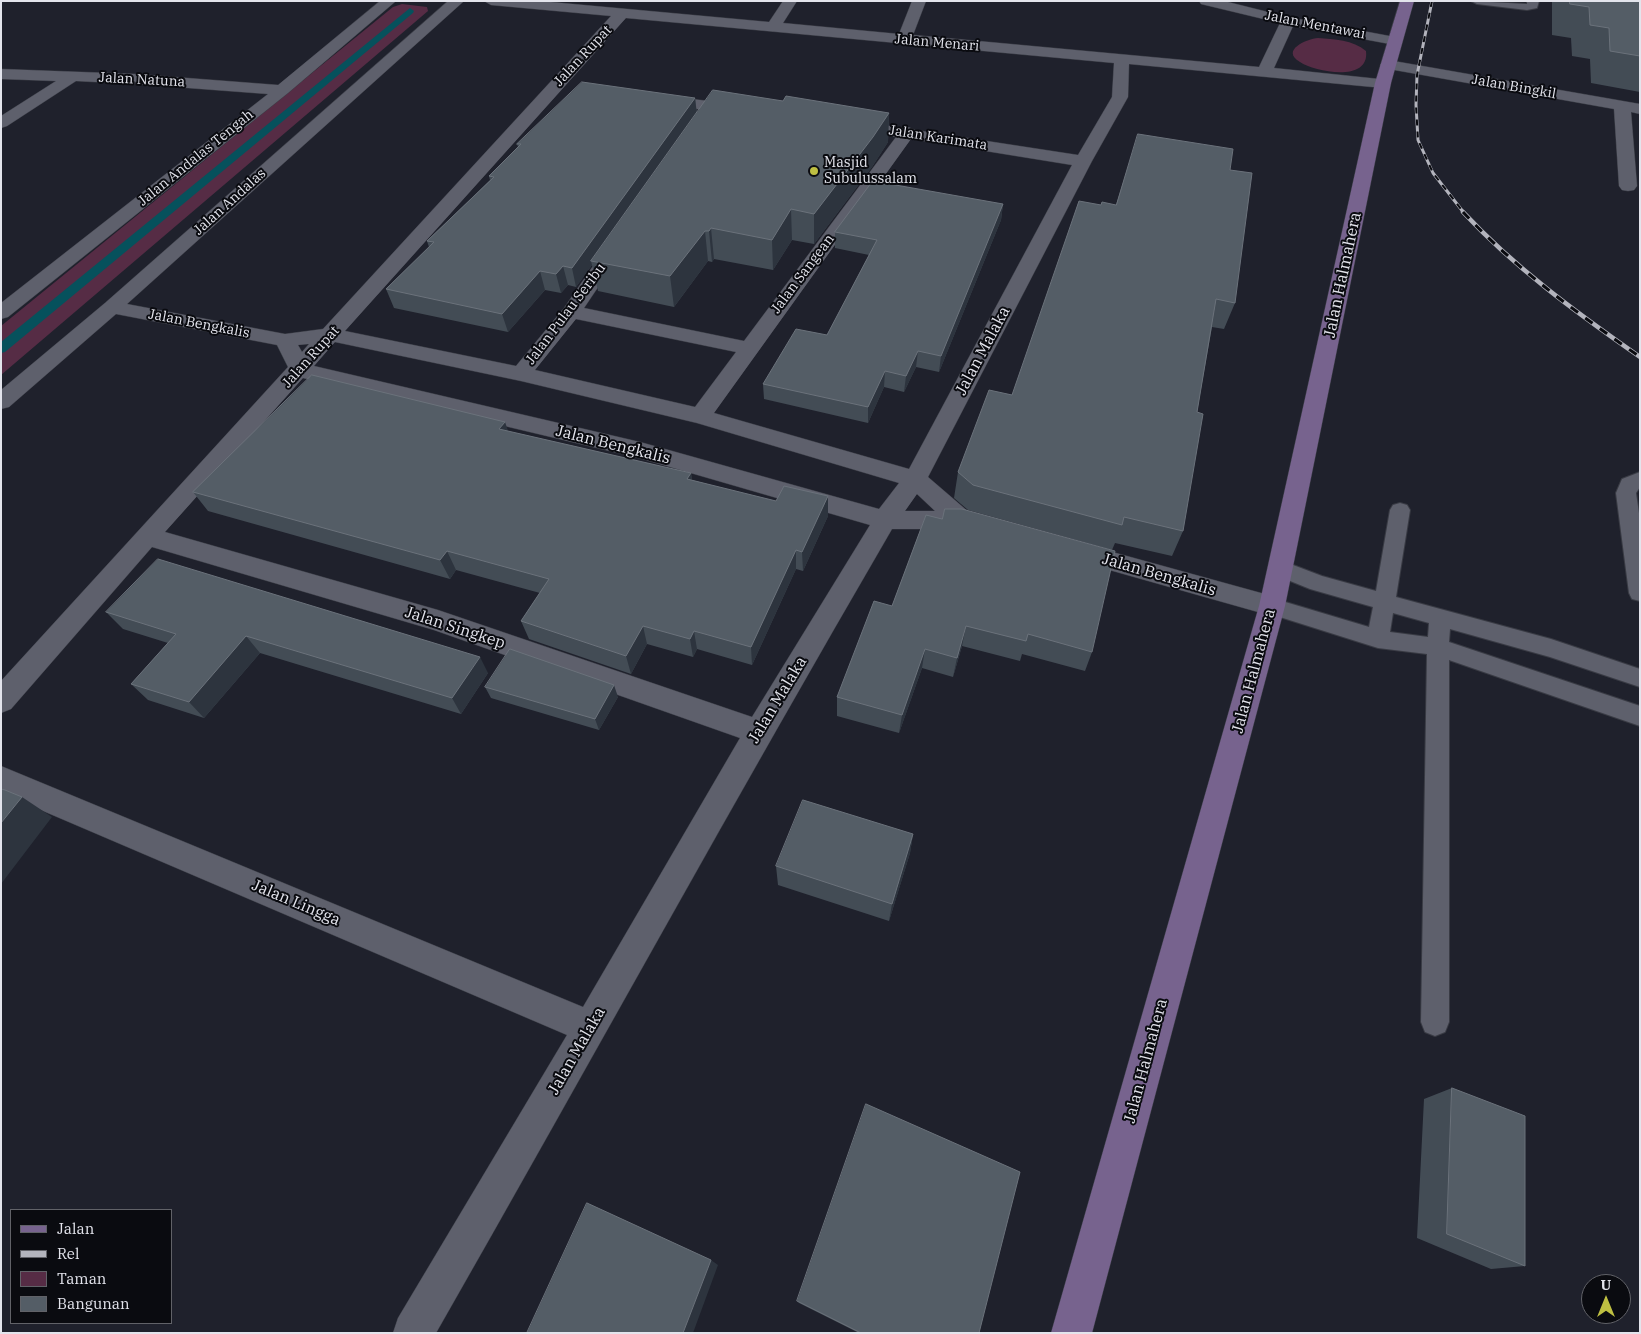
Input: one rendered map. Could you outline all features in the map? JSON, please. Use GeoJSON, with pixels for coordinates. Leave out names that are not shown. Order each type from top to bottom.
{"type":"FeatureCollection","features":[{"type":"Feature","properties":{"kind":"street","name":"Jalan Andalas Tengah"},"geometry":{"type":"LineString","coordinates":[[1,313],[282,90],[389,1]]}},
{"type":"Feature","properties":{"kind":"street","name":"Jalan Andalas"},"geometry":{"type":"LineString","coordinates":[[1,402],[112,307],[457,1]]}},
{"type":"Feature","properties":{"kind":"street","name":"Jalan Menari"},"geometry":{"type":"LineString","coordinates":[[491,1],[1264,73],[1389,63]]}},
{"type":"Feature","properties":{"kind":"street"},"geometry":{"type":"LineString","coordinates":[[773,27],[790,1]]}},
{"type":"Feature","properties":{"kind":"street"},"geometry":{"type":"LineString","coordinates":[[904,40],[919,1]]}},
{"type":"Feature","properties":{"kind":"street","name":"Jalan Mentawai"},"geometry":{"type":"LineString","coordinates":[[1206,1],[1288,21],[1389,63]]}},
{"type":"Feature","properties":{"kind":"street","name":"Jalan Halmahera"},"geometry":{"type":"LineString","coordinates":[[1071,1333],[1272,606],[1389,63],[1407,1]]}},
{"type":"Feature","properties":{"kind":"street","name":"Jalan Rupat"},"geometry":{"type":"LineString","coordinates":[[1,701],[147,536],[331,335],[563,88],[622,13]]}},
{"type":"Feature","properties":{"kind":"street"},"geometry":{"type":"LineString","coordinates":[[1264,73],[1288,21]]}},
{"type":"Feature","properties":{"kind":"street","name":"Jalan Malaka"},"geometry":{"type":"LineString","coordinates":[[413,1333],[759,732],[885,520],[915,478],[1083,161],[1110,118],[1120,97],[1122,60]]}},
{"type":"Feature","properties":{"kind":"street","name":"Jalan Bingkil"},"geometry":{"type":"LineString","coordinates":[[1389,63],[1640,109]]}},
{"type":"Feature","properties":{"kind":"street","name":"Jalan Natuna"},"geometry":{"type":"LineString","coordinates":[[1,74],[74,76],[282,90]]}},
{"type":"Feature","properties":{"kind":"street"},"geometry":{"type":"LineString","coordinates":[[1,123],[74,76]]}},
{"type":"Feature","properties":{"kind":"street"},"geometry":{"type":"LineString","coordinates":[[639,97],[753,112]]}},
{"type":"Feature","properties":{"kind":"street"},"geometry":{"type":"LineString","coordinates":[[1622,106],[1628,186]]}},
{"type":"Feature","properties":{"kind":"street"},"geometry":{"type":"LineString","coordinates":[[703,122],[714,107]]}},
{"type":"Feature","properties":{"kind":"street","name":"Jalan Karimata"},"geometry":{"type":"LineString","coordinates":[[831,122],[908,132],[1083,161]]}},
{"type":"Feature","properties":{"kind":"street","name":"Jalan Sangean"},"geometry":{"type":"LineString","coordinates":[[700,416],[908,132]]}},
{"type":"Feature","properties":{"kind":"street","name":"Jalan Pulau Seribu"},"geometry":{"type":"LineString","coordinates":[[521,374],[571,312],[626,233]]}},
{"type":"Feature","properties":{"kind":"street","name":"Jalan Bengkalis"},"geometry":{"type":"LineString","coordinates":[[112,307],[285,340],[331,335],[521,374],[700,416],[915,478],[959,519]]}},
{"type":"Feature","properties":{"kind":"street"},"geometry":{"type":"LineString","coordinates":[[571,312],[748,348]]}},
{"type":"Feature","properties":{"kind":"street"},"geometry":{"type":"LineString","coordinates":[[285,340],[300,370]]}},
{"type":"Feature","properties":{"kind":"street","name":"Jalan Bengkalis"},"geometry":{"type":"LineString","coordinates":[[300,370],[640,450],[885,520],[959,519],[987,527]]}},
{"type":"Feature","properties":{"kind":"street","name":"Jalan Singkep"},"geometry":{"type":"LineString","coordinates":[[147,536],[438,621],[759,732]]}},
{"type":"Feature","properties":{"kind":"street","name":"Jalan Bengkalis"},"geometry":{"type":"LineString","coordinates":[[1054,545],[1272,606]]}},
{"type":"Feature","properties":{"kind":"street","name":"Jalan Lingga"},"geometry":{"type":"LineString","coordinates":[[1,779],[590,1028]]}},
{"type":"Feature","properties":{"kind":"lane"},"geometry":{"type":"LineString","coordinates":[[1477,1],[1527,8],[1533,6],[1533,1]]}},
{"type":"Feature","properties":{"kind":"lane"},"geometry":{"type":"LineString","coordinates":[[1640,479],[1629,484],[1626,492],[1640,592]]}},
{"type":"Feature","properties":{"kind":"lane"},"geometry":{"type":"LineString","coordinates":[[1378,639],[1400,510]]}},
{"type":"Feature","properties":{"kind":"lane"},"geometry":{"type":"LineString","coordinates":[[1280,568],[1317,583],[1440,619],[1550,648],[1640,678]]}},
{"type":"Feature","properties":{"kind":"lane"},"geometry":{"type":"LineString","coordinates":[[1272,606],[1378,639],[1438,647],[1640,716]]}},
{"type":"Feature","properties":{"kind":"lane"},"geometry":{"type":"LineString","coordinates":[[1435,1022],[1438,647],[1440,619]]}},
{"type":"Feature","properties":{"kind":"green space"},"geometry":{"type":"Polygon","coordinates":[[[402,4],[427,7],[428,11],[1,375],[1,326],[393,7],[402,4]]]}},
{"type":"Feature","properties":{"kind":"green space"},"geometry":{"type":"Polygon","coordinates":[[[1318,38],[1355,44],[1366,51],[1365,61],[1359,68],[1340,72],[1307,66],[1295,58],[1293,53],[1297,46],[1308,40],[1318,38]]]}},
{"type":"Feature","properties":{"kind":"building"},"geometry":{"type":"Polygon","coordinates":[[[1570,1],[1640,1],[1640,56],[1610,51],[1609,28],[1590,25],[1589,7],[1570,4],[1570,1]]]}},
{"type":"Feature","properties":{"kind":"building"},"geometry":{"type":"Polygon","coordinates":[[[582,82],[695,98],[572,268],[563,266],[556,274],[540,271],[502,314],[386,289],[434,242],[427,241],[494,177],[489,176],[521,144],[517,144],[582,82]]]}},
{"type":"Feature","properties":{"kind":"building"},"geometry":{"type":"Polygon","coordinates":[[[713,90],[783,101],[786,96],[889,113],[814,214],[791,209],[772,240],[711,228],[709,231],[705,231],[670,276],[591,261],[713,90]]]}},
{"type":"Feature","properties":{"kind":"building"},"geometry":{"type":"Polygon","coordinates":[[[1138,134],[1233,149],[1230,170],[1252,173],[1235,303],[1216,299],[1197,412],[1203,414],[1183,531],[1124,517],[1122,525],[973,485],[958,472],[989,390],[1012,395],[1079,201],[1101,205],[1102,202],[1116,205],[1138,134]]]}},
{"type":"Feature","properties":{"kind":"building"},"geometry":{"type":"Polygon","coordinates":[[[873,181],[1003,204],[941,356],[918,351],[906,376],[885,371],[868,407],[763,384],[796,329],[827,335],[877,240],[835,232],[873,181]]]}},
{"type":"Feature","properties":{"kind":"building"},"geometry":{"type":"Polygon","coordinates":[[[312,375],[505,422],[499,429],[691,473],[687,479],[776,501],[784,486],[828,496],[802,552],[796,550],[751,647],[694,631],[690,639],[643,626],[626,656],[521,621],[549,579],[447,551],[440,560],[193,492],[312,375]]]}},
{"type":"Feature","properties":{"kind":"building"},"geometry":{"type":"Polygon","coordinates":[[[945,509],[962,509],[1115,551],[1092,652],[1028,634],[1026,641],[966,626],[957,658],[925,649],[902,715],[837,697],[874,601],[892,606],[926,515],[942,519],[945,509]]]}},
{"type":"Feature","properties":{"kind":"building"},"geometry":{"type":"Polygon","coordinates":[[[158,559],[480,657],[452,698],[246,636],[189,702],[131,684],[176,634],[106,612],[158,559]]]}},
{"type":"Feature","properties":{"kind":"building"},"geometry":{"type":"Polygon","coordinates":[[[510,649],[614,685],[595,719],[485,687],[510,649]]]}},
{"type":"Feature","properties":{"kind":"building"},"geometry":{"type":"Polygon","coordinates":[[[1,789],[22,797],[1,823],[1,789]]]}},
{"type":"Feature","properties":{"kind":"building"},"geometry":{"type":"Polygon","coordinates":[[[803,800],[913,834],[892,904],[776,866],[803,800]]]}},
{"type":"Feature","properties":{"kind":"building"},"geometry":{"type":"Polygon","coordinates":[[[1452,1088],[1525,1116],[1525,1266],[1447,1234],[1452,1088]]]}},
{"type":"Feature","properties":{"kind":"building"},"geometry":{"type":"Polygon","coordinates":[[[866,1104],[1020,1172],[979,1333],[861,1333],[797,1301],[866,1104]]]}},
{"type":"Feature","properties":{"kind":"building"},"geometry":{"type":"Polygon","coordinates":[[[587,1203],[711,1260],[683,1333],[527,1333],[587,1203]]]}},
{"type":"Feature","properties":{"kind":"waterway"},"geometry":{"type":"LineString","coordinates":[[1,349],[410,11]]}},
{"type":"Feature","properties":{"kind":"railway"},"geometry":{"type":"LineString","coordinates":[[1432,1],[1417,75],[1418,140],[1433,173],[1464,213]]}},
{"type":"Feature","properties":{"kind":"railway"},"geometry":{"type":"LineString","coordinates":[[1463,212],[1525,271],[1570,307],[1640,357]]}},
{"type":"Feature","properties":{"kind":"place","name":"Masjid Subulussalam"},"geometry":{"type":"Point","coordinates":[814,171]}}]}
